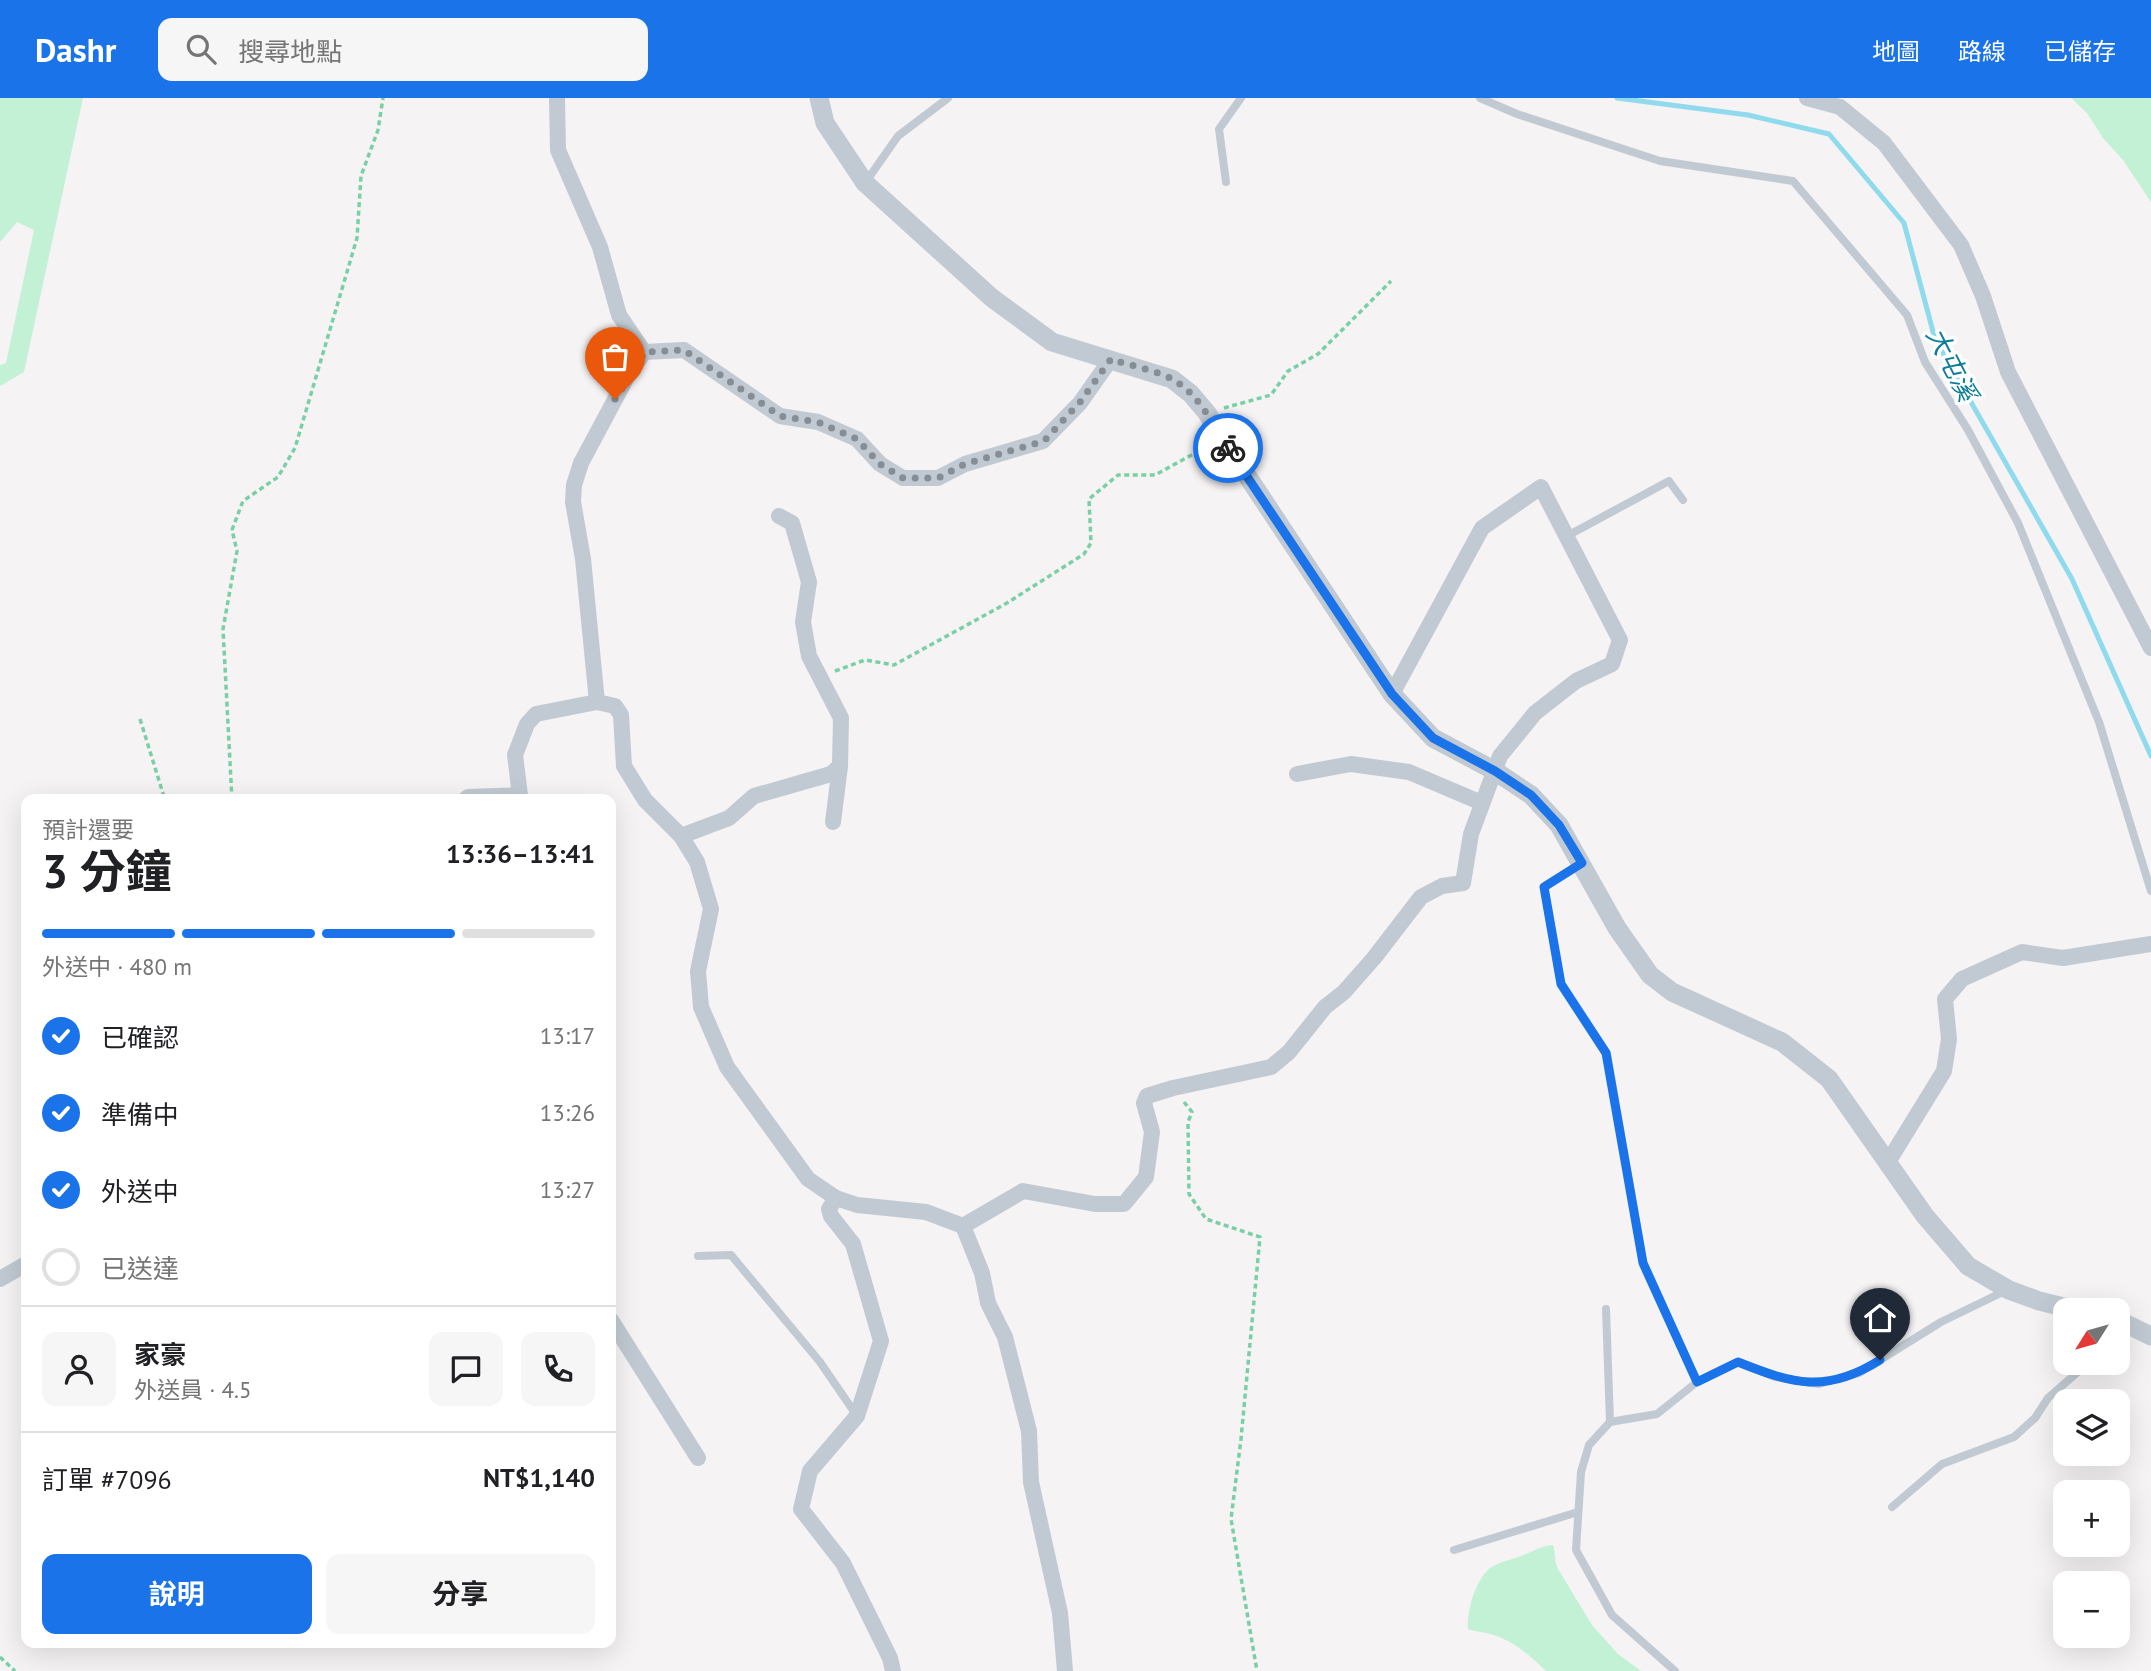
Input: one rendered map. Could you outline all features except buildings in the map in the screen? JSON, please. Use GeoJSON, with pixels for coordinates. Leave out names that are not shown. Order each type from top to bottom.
{"type":"FeatureCollection","features":[{"type":"Feature","properties":{"kind":"street"},"geometry":{"type":"LineString","coordinates":[[557,98],[558,150],[600,247],[619,315],[645,352]]}},
{"type":"Feature","properties":{"kind":"street"},"geometry":{"type":"LineString","coordinates":[[819,98],[825,122],[866,183],[992,298],[1052,342],[1172,379],[1191,394],[1207,413],[1392,694],[1433,738],[1495,771],[1531,795],[1559,825],[1617,928],[1650,975],[1672,992],[1782,1042],[1829,1079],[1925,1216],[1968,1266],[2009,1290],[2053,1304]]}},
{"type":"Feature","properties":{"kind":"street"},"geometry":{"type":"LineString","coordinates":[[1807,98],[1840,107],[1884,143],[1961,245],[1983,296],[2008,372],[2151,648]]}},
{"type":"Feature","properties":{"kind":"street"},"geometry":{"type":"LineString","coordinates":[[645,352],[684,350],[780,416],[818,422],[857,439],[880,464],[903,478],[938,478],[965,464],[1044,441],[1080,402],[1111,359]]}},
{"type":"Feature","properties":{"kind":"street"},"geometry":{"type":"LineString","coordinates":[[597,702],[583,559],[573,502],[574,485],[580,463],[627,377],[645,352]]}},
{"type":"Feature","properties":{"kind":"street"},"geometry":{"type":"LineString","coordinates":[[963,1226],[1023,1191],[1095,1204],[1124,1204],[1146,1177],[1152,1132],[1144,1103],[1147,1096],[1271,1067],[1289,1052],[1325,1007],[1344,992],[1374,958],[1421,897],[1442,886],[1463,883],[1471,834],[1500,756],[1535,713],[1576,681],[1612,664],[1620,640],[1541,487],[1482,528],[1392,694]]}},
{"type":"Feature","properties":{"kind":"street"},"geometry":{"type":"LineString","coordinates":[[779,516],[792,523],[809,582],[803,622],[809,656],[841,718],[840,766],[833,822]]}},
{"type":"Feature","properties":{"kind":"street"},"geometry":{"type":"LineString","coordinates":[[520,794],[515,755],[527,724],[537,714],[597,702],[615,706],[621,715],[624,766],[645,800],[681,836],[697,862],[711,909],[698,971],[701,1007],[727,1067],[808,1179],[836,1198],[857,1205],[926,1212],[963,1226],[982,1273],[988,1303],[1005,1337],[1029,1431],[1031,1482],[1060,1613],[1065,1671]]}},
{"type":"Feature","properties":{"kind":"street"},"geometry":{"type":"LineString","coordinates":[[1297,774],[1351,764],[1409,772],[1482,803]]}},
{"type":"Feature","properties":{"kind":"street"},"geometry":{"type":"LineString","coordinates":[[681,836],[729,818],[754,796],[831,774],[840,766]]}},
{"type":"Feature","properties":{"kind":"street"},"geometry":{"type":"LineString","coordinates":[[1888,1162],[1944,1071],[1949,1039],[1945,999],[1962,979],[2022,952],[2063,958],[2151,944]]}},
{"type":"Feature","properties":{"kind":"street"},"geometry":{"type":"LineString","coordinates":[[836,1198],[830,1209],[831,1216],[853,1244],[881,1341],[857,1416],[810,1471],[801,1509],[843,1563],[890,1658],[893,1671]]}},
{"type":"Feature","properties":{"kind":"street"},"geometry":{"type":"LineString","coordinates":[[0,1279],[21,1267]]}},
{"type":"Feature","properties":{"kind":"street"},"geometry":{"type":"LineString","coordinates":[[2130,1326],[2151,1336]]}},
{"type":"Feature","properties":{"kind":"street"},"geometry":{"type":"LineString","coordinates":[[616,1328],[698,1458]]}},
{"type":"Feature","properties":{"kind":"lane"},"geometry":{"type":"LineString","coordinates":[[866,183],[898,136],[948,98]]}},
{"type":"Feature","properties":{"kind":"lane"},"geometry":{"type":"LineString","coordinates":[[1226,182],[1219,129],[1241,98]]}},
{"type":"Feature","properties":{"kind":"lane"},"geometry":{"type":"LineString","coordinates":[[1480,98],[1517,114],[1660,161],[1793,181],[1907,315],[1926,362],[1968,429],[2018,523],[2099,722],[2151,891]]}},
{"type":"Feature","properties":{"kind":"lane"},"geometry":{"type":"LineString","coordinates":[[1567,536],[1669,481],[1684,500]]}},
{"type":"Feature","properties":{"kind":"lane"},"geometry":{"type":"LineString","coordinates":[[1582,863],[1544,887],[1561,984],[1606,1053],[1643,1263],[1697,1382]]}},
{"type":"Feature","properties":{"kind":"lane"},"geometry":{"type":"LineString","coordinates":[[698,1256],[731,1255],[820,1362],[857,1416]]}},
{"type":"Feature","properties":{"kind":"lane"},"geometry":{"type":"LineString","coordinates":[[1675,1671],[1612,1615],[1576,1550],[1581,1472],[1589,1445],[1610,1422],[1657,1414],[1697,1382],[1738,1362],[1775,1377],[1819,1384],[1859,1373],[1941,1322],[2009,1290]]}},
{"type":"Feature","properties":{"kind":"lane"},"geometry":{"type":"LineString","coordinates":[[1606,1309],[1610,1422]]}},
{"type":"Feature","properties":{"kind":"lane"},"geometry":{"type":"LineString","coordinates":[[1892,1507],[1942,1464],[2014,1437],[2035,1418],[2048,1398],[2073,1376]]}},
{"type":"Feature","properties":{"kind":"lane"},"geometry":{"type":"LineString","coordinates":[[1454,1550],[1578,1512]]}},
{"type":"Feature","properties":{"kind":"path"},"geometry":{"type":"LineString","coordinates":[[232,794],[223,629],[237,551],[232,530],[243,502],[278,477],[295,448],[357,238],[361,176],[379,130],[383,98]]}},
{"type":"Feature","properties":{"kind":"path"},"geometry":{"type":"LineString","coordinates":[[1207,413],[1271,395],[1288,372],[1318,354],[1391,281]]}},
{"type":"Feature","properties":{"kind":"path"},"geometry":{"type":"LineString","coordinates":[[820,676],[865,660],[894,665],[1007,603],[1084,554],[1091,543],[1089,499],[1118,475],[1155,475],[1222,439]]}},
{"type":"Feature","properties":{"kind":"path"},"geometry":{"type":"LineString","coordinates":[[140,719],[163,794]]}},
{"type":"Feature","properties":{"kind":"path"},"geometry":{"type":"LineString","coordinates":[[1173,1088],[1192,1112],[1188,1122],[1189,1194],[1206,1219],[1260,1237],[1231,1518],[1257,1671]]}},
{"type":"Feature","properties":{"kind":"path"},"geometry":{"type":"LineString","coordinates":[[0,1657],[15,1671]]}},
{"type":"Feature","properties":{"kind":"green space"},"geometry":{"type":"Polygon","coordinates":[[[0,98],[83,98],[24,372],[0,386],[0,365],[6,363],[34,230],[17,222],[0,242],[0,98]]]}},
{"type":"Feature","properties":{"kind":"green space"},"geometry":{"type":"Polygon","coordinates":[[[2071,98],[2151,98],[2151,202],[2087,113],[2071,98]]]}},
{"type":"Feature","properties":{"kind":"green space"},"geometry":{"type":"Polygon","coordinates":[[[1553,1545],[1558,1569],[1592,1625],[1618,1654],[1641,1671],[1546,1671],[1506,1640],[1468,1629],[1473,1596],[1480,1580],[1490,1568],[1553,1545]]]}},
{"type":"Feature","properties":{"kind":"waterway","name":"大屯溪"},"geometry":{"type":"LineString","coordinates":[[1617,98],[1748,115],[1829,134],[1904,223],[1935,339],[2072,579],[2151,756]]}},
{"type":"Feature","properties":{"kind":"way so far"},"geometry":{"type":"LineString","coordinates":[[615,399],[645,352],[684,350],[780,416],[818,422],[857,439],[880,464],[903,478],[938,478],[965,464],[1044,441],[1080,402],[1111,359],[1172,379],[1191,394],[1207,413],[1228,448]]}},
{"type":"Feature","properties":{"kind":"route"},"geometry":{"type":"LineString","coordinates":[[1228,448],[1392,694],[1433,738],[1495,771],[1531,795],[1559,825],[1582,863],[1544,887],[1561,984],[1606,1053],[1643,1263],[1697,1382],[1738,1362],[1775,1377],[1819,1384],[1859,1373],[1880,1360]]}}]}
